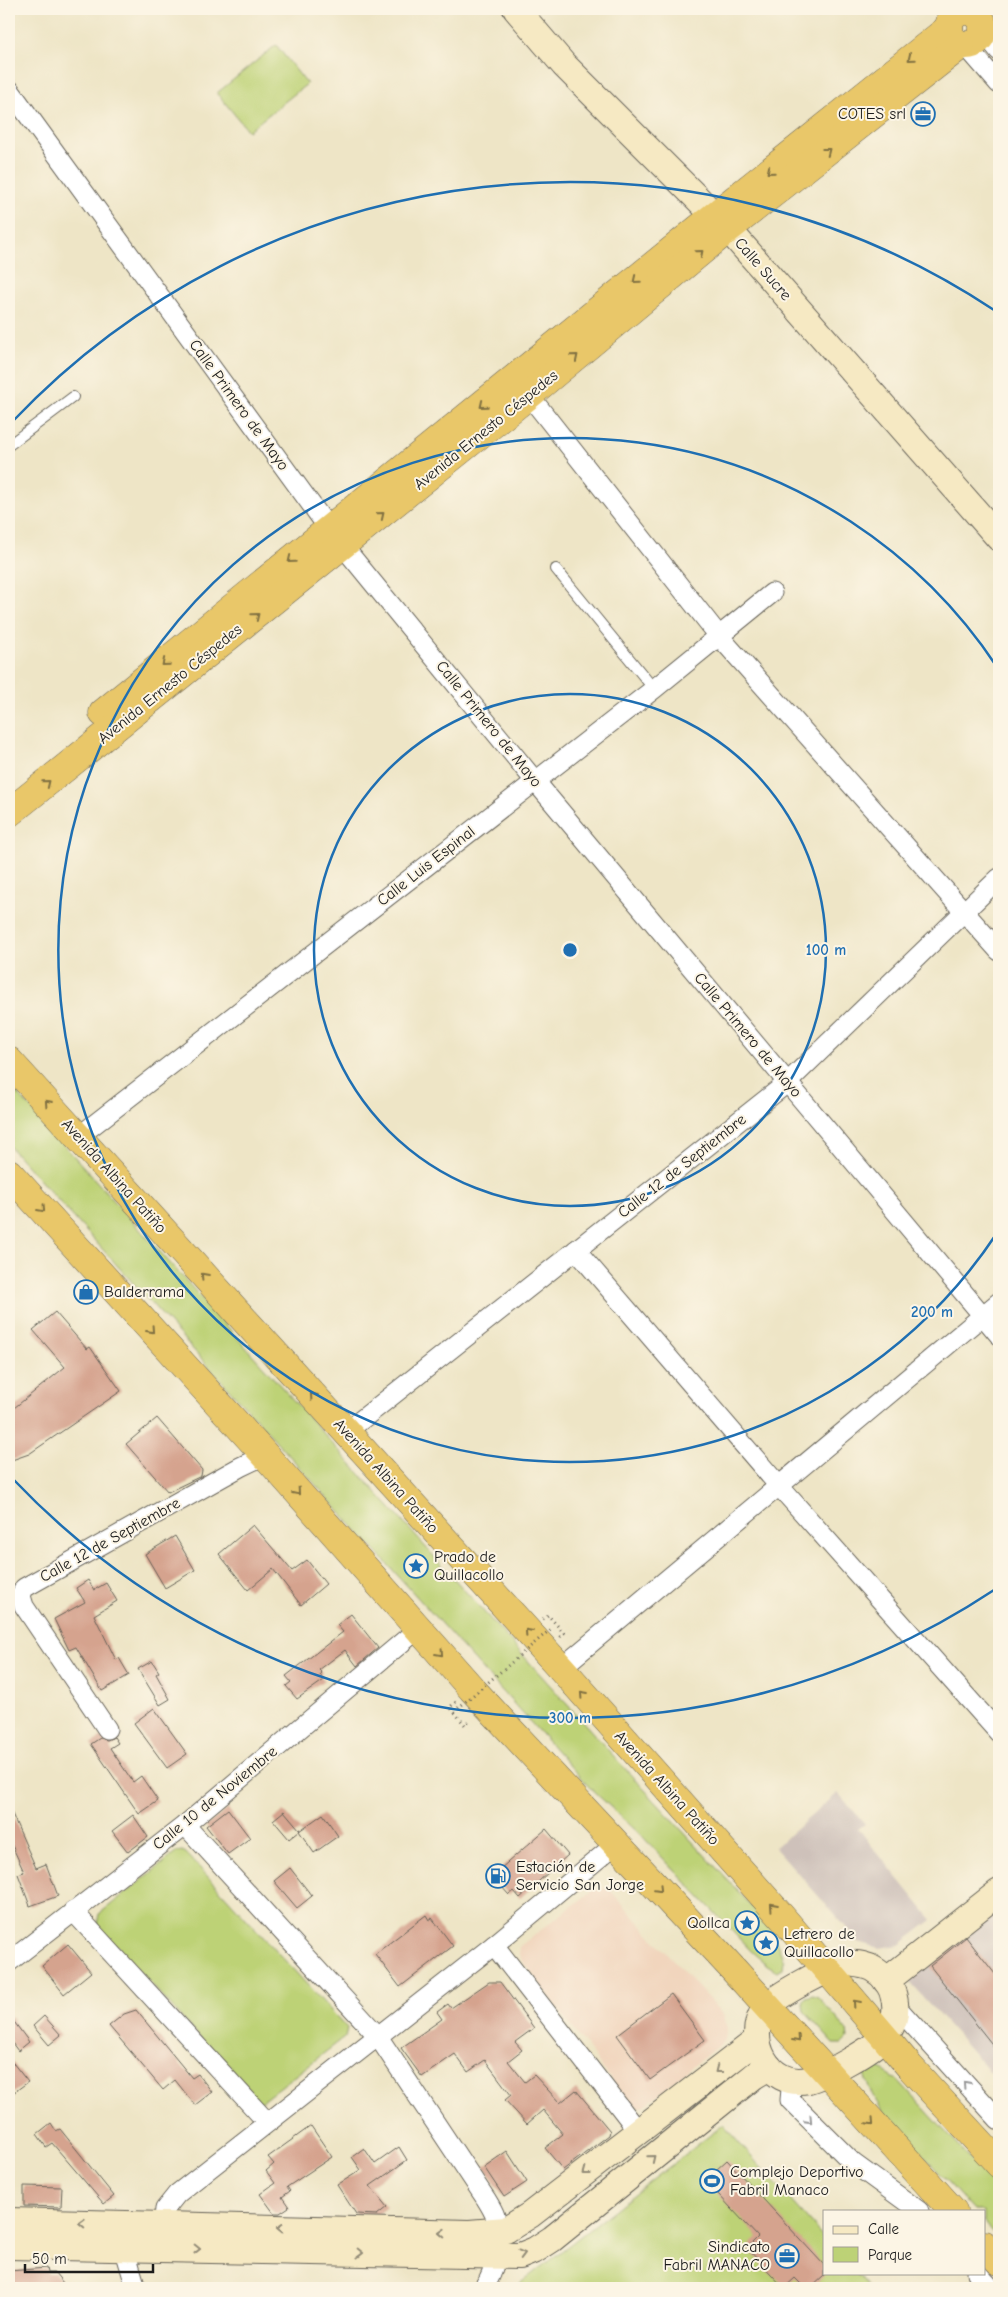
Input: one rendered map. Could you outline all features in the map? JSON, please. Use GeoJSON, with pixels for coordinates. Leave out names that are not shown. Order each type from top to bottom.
{"type":"FeatureCollection","features":[{"type":"Feature","properties":{"kind":"highway","name":"Avenida Ernesto Céspedes"},"geometry":{"type":"LineString","coordinates":[[9,790],[336,537],[522,387],[721,222],[971,26]]}},
{"type":"Feature","properties":{"kind":"highway","name":"Avenida Ernesto Céspedes"},"geometry":{"type":"LineString","coordinates":[[9,813],[336,537]]}},
{"type":"Feature","properties":{"kind":"highway","name":"Avenida Albina Patiño"},"geometry":{"type":"LineString","coordinates":[[9,1060],[561,1668],[999,2164]]}},
{"type":"Feature","properties":{"kind":"highway"},"geometry":{"type":"LineString","coordinates":[[9,1173],[265,1455],[418,1629],[768,2006],[952,2210]]}},
{"type":"Feature","properties":{"kind":"highway"},"geometry":{"type":"LineString","coordinates":[[986,2247],[999,2261]]}},
{"type":"Feature","properties":{"kind":"main road","name":"Calle Sucre"},"geometry":{"type":"LineString","coordinates":[[516,9],[564,65],[721,222],[999,538]]}},
{"type":"Feature","properties":{"kind":"main road"},"geometry":{"type":"LineString","coordinates":[[886,1981],[999,1892]]}},
{"type":"Feature","properties":{"kind":"main road"},"geometry":{"type":"LineString","coordinates":[[847,1963],[860,1964],[872,1968],[886,1981],[890,1987],[895,2005],[892,2026],[875,2045],[826,2072],[806,2080],[792,2080],[778,2074],[761,2057],[757,2040],[759,2021],[773,2001],[827,1970],[847,1963]]}},
{"type":"Feature","properties":{"kind":"main road"},"geometry":{"type":"LineString","coordinates":[[162,2237],[469,2233],[506,2230],[530,2215],[757,2040]]}},
{"type":"Feature","properties":{"kind":"main road"},"geometry":{"type":"LineString","coordinates":[[9,2221],[120,2236],[520,2256],[552,2239],[754,2076],[769,2067]]}},
{"type":"Feature","properties":{"kind":"main road"},"geometry":{"type":"LineString","coordinates":[[9,2246],[120,2236]]}},
{"type":"Feature","properties":{"kind":"street"},"geometry":{"type":"LineString","coordinates":[[971,26],[999,84]]}},
{"type":"Feature","properties":{"kind":"street","name":"Calle Primero de Mayo"},"geometry":{"type":"LineString","coordinates":[[9,89],[336,537],[535,781],[999,1336]]}},
{"type":"Feature","properties":{"kind":"street"},"geometry":{"type":"LineString","coordinates":[[522,387],[719,636],[965,911],[999,952]]}},
{"type":"Feature","properties":{"kind":"street","name":"Calle Luis Espinal"},"geometry":{"type":"LineString","coordinates":[[78,1137],[654,689],[772,593]]}},
{"type":"Feature","properties":{"kind":"street","name":"Calle 12 de Septiembre"},"geometry":{"type":"LineString","coordinates":[[346,1432],[787,1083],[999,878]]}},
{"type":"Feature","properties":{"kind":"street"},"geometry":{"type":"LineString","coordinates":[[576,1250],[778,1486],[999,1733]]}},
{"type":"Feature","properties":{"kind":"street"},"geometry":{"type":"LineString","coordinates":[[561,1668],[999,1302]]}},
{"type":"Feature","properties":{"kind":"street","name":"Calle 12 de Septiembre"},"geometry":{"type":"LineString","coordinates":[[107,1729],[24,1606],[21,1596],[24,1588],[240,1467],[265,1455]]}},
{"type":"Feature","properties":{"kind":"street","name":"Calle 10 de Noviembre"},"geometry":{"type":"LineString","coordinates":[[9,1962],[185,1825],[418,1629]]}},
{"type":"Feature","properties":{"kind":"street"},"geometry":{"type":"LineString","coordinates":[[185,1825],[377,2035],[486,2199],[494,2215],[497,2230],[496,2256],[488,2282],[483,2288]]}},
{"type":"Feature","properties":{"kind":"street"},"geometry":{"type":"LineString","coordinates":[[162,2237],[165,2209],[177,2194],[494,1945],[616,1844]]}},
{"type":"Feature","properties":{"kind":"street"},"geometry":{"type":"LineString","coordinates":[[73,1911],[267,2122]]}},
{"type":"Feature","properties":{"kind":"street"},"geometry":{"type":"LineString","coordinates":[[494,1945],[639,2132]]}},
{"type":"Feature","properties":{"kind":"street"},"geometry":{"type":"LineString","coordinates":[[895,2005],[999,2120]]}},
{"type":"Feature","properties":{"kind":"street"},"geometry":{"type":"LineString","coordinates":[[792,2080],[790,2100],[830,2142],[853,2163],[918,2210]]}},
{"type":"Feature","properties":{"kind":"street"},"geometry":{"type":"LineString","coordinates":[[120,2236],[136,2288]]}},
{"type":"Feature","properties":{"kind":"street"},"geometry":{"type":"LineString","coordinates":[[978,2274],[990,2288]]}},
{"type":"Feature","properties":{"kind":"lane"},"geometry":{"type":"LineString","coordinates":[[9,445],[73,397]]}},
{"type":"Feature","properties":{"kind":"lane"},"geometry":{"type":"LineString","coordinates":[[556,569],[654,689]]}},
{"type":"Feature","properties":{"kind":"path"},"geometry":{"type":"LineString","coordinates":[[450,1707],[465,1725],[469,1721],[458,1708],[551,1629]]}},
{"type":"Feature","properties":{"kind":"shaded area"},"geometry":{"type":"Polygon","coordinates":[[[838,1793],[865,1824],[858,1829],[932,1920],[899,1945],[879,1948],[859,1942],[775,1847],[838,1793]]]}},
{"type":"Feature","properties":{"kind":"shaded area"},"geometry":{"type":"Polygon","coordinates":[[[596,1888],[609,1889],[724,2016],[727,2028],[725,2040],[643,2107],[630,2105],[519,1956],[520,1946],[596,1888]]]}},
{"type":"Feature","properties":{"kind":"shaded area"},"geometry":{"type":"Polygon","coordinates":[[[999,1906],[999,2082],[906,1978],[999,1906]]]}},
{"type":"Feature","properties":{"kind":"green space"},"geometry":{"type":"Polygon","coordinates":[[[276,45],[307,84],[248,131],[217,93],[276,45]]]}},
{"type":"Feature","properties":{"kind":"green space","name":"Prado de Quillacollo"},"geometry":{"type":"Polygon","coordinates":[[[9,1084],[619,1762],[770,1926],[784,1961],[783,1968],[777,1971],[751,1951],[642,1836],[590,1788],[9,1146],[9,1084]]]}},
{"type":"Feature","properties":{"kind":"green space"},"geometry":{"type":"Polygon","coordinates":[[[182,1851],[186,1853],[347,2028],[345,2037],[262,2101],[256,2099],[97,1925],[99,1914],[177,1852],[182,1851]]]}},
{"type":"Feature","properties":{"kind":"green space"},"geometry":{"type":"Polygon","coordinates":[[[813,1995],[818,1997],[847,2030],[848,2039],[843,2044],[834,2044],[804,2011],[803,2002],[806,1997],[813,1995]]]}},
{"type":"Feature","properties":{"kind":"green space"},"geometry":{"type":"Polygon","coordinates":[[[864,2063],[870,2063],[897,2079],[999,2190],[999,2238],[986,2224],[986,2210],[973,2210],[882,2110],[866,2081],[864,2063]]]}},
{"type":"Feature","properties":{"kind":"green space","name":"Complejo Deportivo Fabril Manaco"},"geometry":{"type":"Polygon","coordinates":[[[723,2125],[823,2237],[823,2274],[857,2274],[869,2288],[514,2288],[723,2125]]]}},
{"type":"Feature","properties":{"kind":"building"},"geometry":{"type":"Polygon","coordinates":[[[55,1312],[87,1349],[90,1347],[121,1391],[29,1454],[9,1461],[9,1412],[65,1367],[33,1330],[55,1312]]]}},
{"type":"Feature","properties":{"kind":"building"},"geometry":{"type":"Polygon","coordinates":[[[157,1418],[202,1470],[201,1476],[168,1492],[126,1444],[157,1418]]]}},
{"type":"Feature","properties":{"kind":"building"},"geometry":{"type":"Polygon","coordinates":[[[253,1525],[292,1571],[307,1560],[326,1584],[301,1605],[273,1569],[248,1590],[219,1554],[253,1525]]]}},
{"type":"Feature","properties":{"kind":"building"},"geometry":{"type":"Polygon","coordinates":[[[175,1536],[195,1570],[165,1588],[145,1554],[175,1536]]]}},
{"type":"Feature","properties":{"kind":"building"},"geometry":{"type":"Polygon","coordinates":[[[88,1580],[94,1590],[106,1583],[117,1601],[94,1615],[116,1660],[119,1658],[129,1675],[102,1691],[76,1647],[69,1650],[54,1619],[85,1602],[76,1588],[88,1580]]]}},
{"type":"Feature","properties":{"kind":"building"},"geometry":{"type":"Polygon","coordinates":[[[351,1614],[378,1648],[357,1666],[345,1650],[319,1670],[324,1680],[297,1699],[286,1686],[291,1682],[286,1676],[343,1632],[337,1625],[351,1614]]]}},
{"type":"Feature","properties":{"kind":"building"},"geometry":{"type":"Polygon","coordinates":[[[152,1661],[159,1672],[156,1674],[170,1699],[160,1705],[138,1669],[152,1661]]]}},
{"type":"Feature","properties":{"kind":"building"},"geometry":{"type":"Polygon","coordinates":[[[154,1708],[187,1754],[167,1768],[134,1723],[154,1708]]]}},
{"type":"Feature","properties":{"kind":"building"},"geometry":{"type":"Polygon","coordinates":[[[114,1737],[118,1743],[110,1748],[133,1782],[141,1776],[158,1801],[139,1814],[91,1744],[100,1738],[107,1740],[114,1737]]]}},
{"type":"Feature","properties":{"kind":"building"},"geometry":{"type":"Polygon","coordinates":[[[9,1807],[36,1868],[46,1864],[58,1896],[30,1906],[18,1874],[24,1872],[9,1839],[9,1807]]]}},
{"type":"Feature","properties":{"kind":"building"},"geometry":{"type":"Polygon","coordinates":[[[228,1809],[250,1838],[228,1854],[206,1826],[228,1809]]]}},
{"type":"Feature","properties":{"kind":"building"},"geometry":{"type":"Polygon","coordinates":[[[284,1811],[300,1830],[289,1839],[273,1820],[284,1811]]]}},
{"type":"Feature","properties":{"kind":"building"},"geometry":{"type":"Polygon","coordinates":[[[323,1814],[338,1836],[314,1853],[299,1831],[323,1814]]]}},
{"type":"Feature","properties":{"kind":"building"},"geometry":{"type":"Polygon","coordinates":[[[133,1815],[148,1837],[128,1852],[112,1831],[133,1815]]]}},
{"type":"Feature","properties":{"kind":"building"},"geometry":{"type":"Polygon","coordinates":[[[546,1829],[568,1855],[520,1898],[514,1891],[509,1895],[492,1876],[546,1829]]]}},
{"type":"Feature","properties":{"kind":"building"},"geometry":{"type":"Polygon","coordinates":[[[290,1868],[312,1896],[297,1908],[274,1881],[290,1868]]]}},
{"type":"Feature","properties":{"kind":"building"},"geometry":{"type":"Polygon","coordinates":[[[426,1915],[429,1920],[432,1918],[453,1946],[400,1987],[375,1954],[426,1915]]]}},
{"type":"Feature","properties":{"kind":"building"},"geometry":{"type":"Polygon","coordinates":[[[966,1937],[999,1979],[999,2053],[930,1966],[966,1937]]]}},
{"type":"Feature","properties":{"kind":"building"},"geometry":{"type":"Polygon","coordinates":[[[68,1944],[91,1972],[64,1994],[42,1966],[68,1944]]]}},
{"type":"Feature","properties":{"kind":"building"},"geometry":{"type":"Polygon","coordinates":[[[489,1982],[500,1982],[534,2028],[515,2042],[522,2050],[508,2061],[525,2082],[534,2075],[560,2103],[576,2090],[610,2131],[609,2135],[563,2170],[545,2148],[563,2134],[543,2110],[527,2124],[505,2100],[511,2095],[485,2060],[468,2072],[455,2054],[422,2077],[401,2048],[442,2019],[437,2012],[448,2004],[451,2008],[489,1982]]]}},
{"type":"Feature","properties":{"kind":"building"},"geometry":{"type":"Polygon","coordinates":[[[671,1994],[705,2040],[650,2080],[617,2035],[671,1994]]]}},
{"type":"Feature","properties":{"kind":"building"},"geometry":{"type":"Polygon","coordinates":[[[136,2010],[192,2078],[198,2074],[212,2092],[195,2105],[175,2080],[163,2090],[109,2026],[124,2014],[136,2010]]]}},
{"type":"Feature","properties":{"kind":"building"},"geometry":{"type":"Polygon","coordinates":[[[9,2015],[29,2042],[18,2051],[9,2039],[9,2015]]]}},
{"type":"Feature","properties":{"kind":"building"},"geometry":{"type":"Polygon","coordinates":[[[44,2016],[61,2035],[49,2045],[33,2026],[44,2016]]]}},
{"type":"Feature","properties":{"kind":"building"},"geometry":{"type":"Polygon","coordinates":[[[9,2058],[28,2082],[9,2096],[9,2058]]]}},
{"type":"Feature","properties":{"kind":"building"},"geometry":{"type":"Polygon","coordinates":[[[51,2123],[56,2131],[60,2129],[114,2196],[104,2204],[52,2143],[46,2147],[37,2134],[51,2123]]]}},
{"type":"Feature","properties":{"kind":"building"},"geometry":{"type":"Polygon","coordinates":[[[311,2126],[332,2157],[287,2187],[290,2191],[282,2197],[289,2207],[280,2213],[274,2213],[260,2194],[275,2183],[266,2171],[274,2164],[268,2157],[311,2126]]]}},
{"type":"Feature","properties":{"kind":"building"},"geometry":{"type":"Polygon","coordinates":[[[399,2147],[407,2160],[370,2186],[387,2207],[377,2215],[356,2214],[337,2185],[361,2170],[352,2157],[364,2148],[375,2164],[399,2147]]]}},
{"type":"Feature","properties":{"kind":"building"},"geometry":{"type":"Polygon","coordinates":[[[507,2151],[527,2182],[504,2197],[484,2167],[507,2151]]]}},
{"type":"Feature","properties":{"kind":"building"},"geometry":{"type":"Polygon","coordinates":[[[727,2160],[823,2264],[824,2276],[811,2288],[805,2288],[795,2278],[784,2288],[747,2248],[758,2237],[705,2180],[727,2160]]]}},
{"type":"Feature","properties":{"kind":"building"},"geometry":{"type":"Polygon","coordinates":[[[24,2186],[62,2187],[61,2207],[24,2206],[24,2186]]]}},
{"type":"Feature","properties":{"kind":"building"},"geometry":{"type":"Polygon","coordinates":[[[46,2268],[47,2273],[55,2273],[63,2283],[56,2288],[9,2288],[9,2271],[46,2268]]]}},
{"type":"Feature","properties":{"kind":"place","name":"COTES srl"},"geometry":{"type":"Point","coordinates":[923,114]}},
{"type":"Feature","properties":{"kind":"place","name":"Balderrama"},"geometry":{"type":"Point","coordinates":[86,1292]}},
{"type":"Feature","properties":{"kind":"place","name":"Prado de Quillacollo"},"geometry":{"type":"Point","coordinates":[416,1566]}},
{"type":"Feature","properties":{"kind":"place","name":"Estación de Servicio San Jorge"},"geometry":{"type":"Point","coordinates":[498,1876]}},
{"type":"Feature","properties":{"kind":"place","name":"Qollca"},"geometry":{"type":"Point","coordinates":[747,1923]}},
{"type":"Feature","properties":{"kind":"place","name":"Letrero de Quillacollo"},"geometry":{"type":"Point","coordinates":[766,1943]}},
{"type":"Feature","properties":{"kind":"place","name":"Complejo Deportivo Fabril Manaco"},"geometry":{"type":"Point","coordinates":[712,2181]}},
{"type":"Feature","properties":{"kind":"place","name":"Sindicato Fabril MANACO"},"geometry":{"type":"Point","coordinates":[787,2256]}}]}
